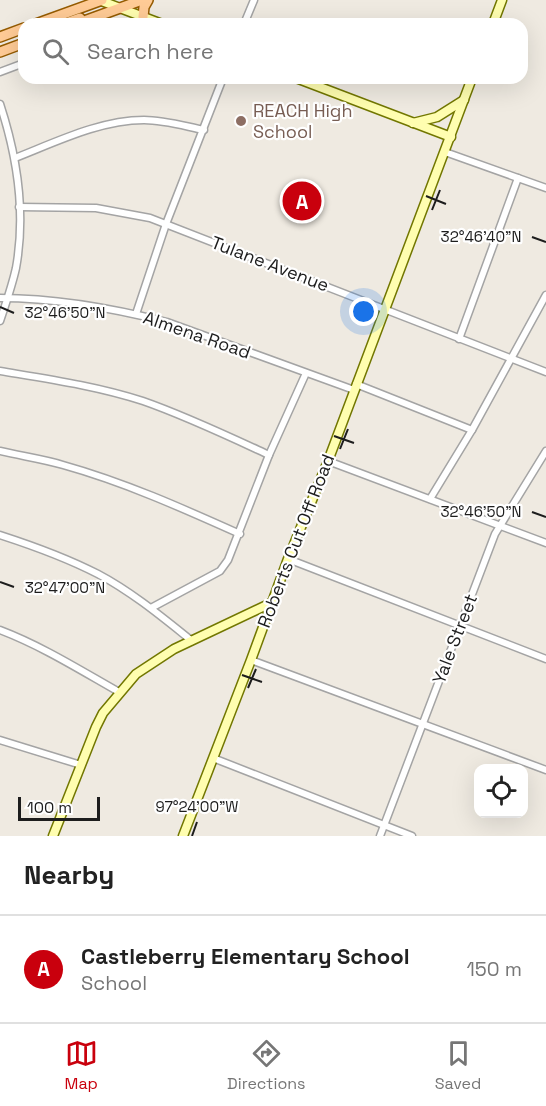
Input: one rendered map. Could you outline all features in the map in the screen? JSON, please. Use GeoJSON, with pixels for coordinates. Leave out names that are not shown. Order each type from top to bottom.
{"type":"FeatureCollection","features":[{"type":"Feature","properties":{"kind":"main road"},"geometry":{"type":"LineString","coordinates":[[52,18],[100,0]]}},
{"type":"Feature","properties":{"kind":"main road"},"geometry":{"type":"LineString","coordinates":[[92,18],[131,2],[142,0]]}},
{"type":"Feature","properties":{"kind":"main road"},"geometry":{"type":"LineString","coordinates":[[146,18],[144,7],[148,0]]}},
{"type":"Feature","properties":{"kind":"main road"},"geometry":{"type":"LineString","coordinates":[[78,18],[88,14],[88,10],[82,7]]}},
{"type":"Feature","properties":{"kind":"main road"},"geometry":{"type":"LineString","coordinates":[[0,37],[18,30]]}},
{"type":"Feature","properties":{"kind":"main road"},"geometry":{"type":"LineString","coordinates":[[0,52],[18,45]]}},
{"type":"Feature","properties":{"kind":"street"},"geometry":{"type":"LineString","coordinates":[[100,0],[146,18]]}},
{"type":"Feature","properties":{"kind":"street"},"geometry":{"type":"LineString","coordinates":[[246,18],[254,0]]}},
{"type":"Feature","properties":{"kind":"street"},"geometry":{"type":"LineString","coordinates":[[495,18],[502,0]]}},
{"type":"Feature","properties":{"kind":"street"},"geometry":{"type":"LineString","coordinates":[[0,72],[18,65]]}},
{"type":"Feature","properties":{"kind":"street"},"geometry":{"type":"LineString","coordinates":[[136,314],[166,224],[222,84]]}},
{"type":"Feature","properties":{"kind":"street"},"geometry":{"type":"LineString","coordinates":[[312,84],[450,137]]}},
{"type":"Feature","properties":{"kind":"street","name":"Roberts Cut Off Road"},"geometry":{"type":"LineString","coordinates":[[183,836],[470,84]]}},
{"type":"Feature","properties":{"kind":"street"},"geometry":{"type":"LineString","coordinates":[[413,123],[437,117],[464,100]]}},
{"type":"Feature","properties":{"kind":"street"},"geometry":{"type":"LineString","coordinates":[[0,104],[15,158],[19,207],[19,251],[4,298],[0,321]]}},
{"type":"Feature","properties":{"kind":"street"},"geometry":{"type":"LineString","coordinates":[[15,158],[79,133],[119,122],[144,120],[204,130]]}},
{"type":"Feature","properties":{"kind":"street"},"geometry":{"type":"LineString","coordinates":[[445,152],[546,188]]}},
{"type":"Feature","properties":{"kind":"street"},"geometry":{"type":"LineString","coordinates":[[459,339],[518,178]]}},
{"type":"Feature","properties":{"kind":"street","name":"Tulane Avenue"},"geometry":{"type":"LineString","coordinates":[[19,207],[116,210],[166,224],[546,372]]}},
{"type":"Feature","properties":{"kind":"street"},"geometry":{"type":"LineString","coordinates":[[430,499],[513,359],[546,295]]}},
{"type":"Feature","properties":{"kind":"street","name":"Almena Road"},"geometry":{"type":"LineString","coordinates":[[4,298],[51,300],[136,314],[166,322],[472,430]]}},
{"type":"Feature","properties":{"kind":"street"},"geometry":{"type":"LineString","coordinates":[[0,371],[96,388],[143,401],[269,455]]}},
{"type":"Feature","properties":{"kind":"street"},"geometry":{"type":"LineString","coordinates":[[151,608],[220,571],[228,560],[269,455],[306,373]]}},
{"type":"Feature","properties":{"kind":"street"},"geometry":{"type":"LineString","coordinates":[[0,451],[62,464],[115,481],[240,534]]}},
{"type":"Feature","properties":{"kind":"street","name":"Yale Street"},"geometry":{"type":"LineString","coordinates":[[380,836],[499,525],[546,451]]}},
{"type":"Feature","properties":{"kind":"street"},"geometry":{"type":"LineString","coordinates":[[328,460],[546,543]]}},
{"type":"Feature","properties":{"kind":"street"},"geometry":{"type":"LineString","coordinates":[[0,535],[74,562],[116,584],[151,608],[192,642]]}},
{"type":"Feature","properties":{"kind":"street"},"geometry":{"type":"LineString","coordinates":[[288,560],[546,659]]}},
{"type":"Feature","properties":{"kind":"street"},"geometry":{"type":"LineString","coordinates":[[53,836],[96,727],[103,713],[119,692],[136,674],[174,649],[271,603]]}},
{"type":"Feature","properties":{"kind":"street"},"geometry":{"type":"LineString","coordinates":[[0,630],[52,654],[119,692]]}},
{"type":"Feature","properties":{"kind":"street"},"geometry":{"type":"LineString","coordinates":[[251,660],[546,770]]}},
{"type":"Feature","properties":{"kind":"street"},"geometry":{"type":"LineString","coordinates":[[0,740],[81,765]]}},
{"type":"Feature","properties":{"kind":"street"},"geometry":{"type":"LineString","coordinates":[[213,758],[412,836]]}},
{"type":"Feature","properties":{"kind":"place","name":"REACH High School"},"geometry":{"type":"Point","coordinates":[241,121]}},
{"type":"Feature","properties":{"kind":"place","name":"Castleberry Elementary School"},"geometry":{"type":"Point","coordinates":[302,201]}}]}
